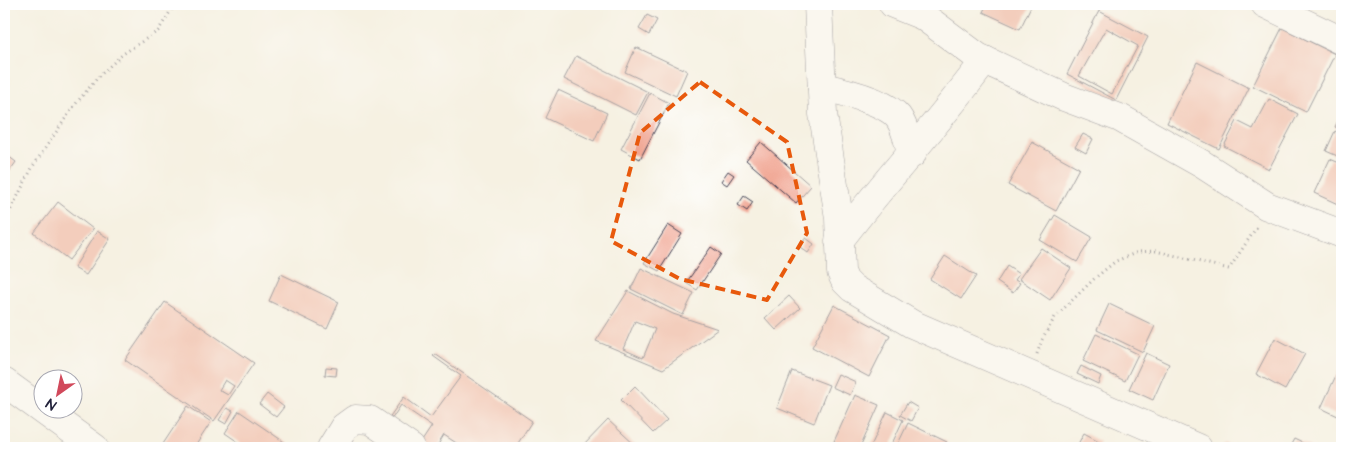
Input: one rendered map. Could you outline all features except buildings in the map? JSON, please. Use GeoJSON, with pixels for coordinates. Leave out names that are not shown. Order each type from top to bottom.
{"type":"FeatureCollection","features":[{"type":"Feature","properties":{"kind":"street"},"geometry":{"type":"LineString","coordinates":[[818,4],[823,114],[839,218],[841,272],[845,281],[852,288],[912,324],[1198,448]]}},
{"type":"Feature","properties":{"kind":"street"},"geometry":{"type":"LineString","coordinates":[[892,4],[923,16],[985,60],[1064,97],[1120,118],[1202,164],[1267,206],[1342,234]]}},
{"type":"Feature","properties":{"kind":"street"},"geometry":{"type":"LineString","coordinates":[[1265,4],[1342,41]]}},
{"type":"Feature","properties":{"kind":"street"},"geometry":{"type":"LineString","coordinates":[[839,241],[878,190],[912,154],[985,60]]}},
{"type":"Feature","properties":{"kind":"street"},"geometry":{"type":"LineString","coordinates":[[822,87],[850,93],[878,104],[898,117],[912,154]]}},
{"type":"Feature","properties":{"kind":"street"},"geometry":{"type":"LineString","coordinates":[[4,382],[95,448]]}},
{"type":"Feature","properties":{"kind":"street"},"geometry":{"type":"LineString","coordinates":[[331,448],[344,427],[354,419],[370,420],[411,448]]}},
{"type":"Feature","properties":{"kind":"path"},"geometry":{"type":"LineString","coordinates":[[4,224],[33,166],[74,106],[99,76],[123,54],[158,31],[175,4]]}},
{"type":"Feature","properties":{"kind":"path"},"geometry":{"type":"LineString","coordinates":[[1030,376],[1042,340],[1055,317],[1095,278],[1116,261],[1138,252],[1156,251],[1229,269],[1262,219],[1267,206]]}},
{"type":"Feature","properties":{"kind":"highlighted area"},"geometry":{"type":"Polygon","coordinates":[[[700,82],[787,142],[807,233],[767,300],[680,279],[611,241],[640,133],[700,82]]]}}]}
